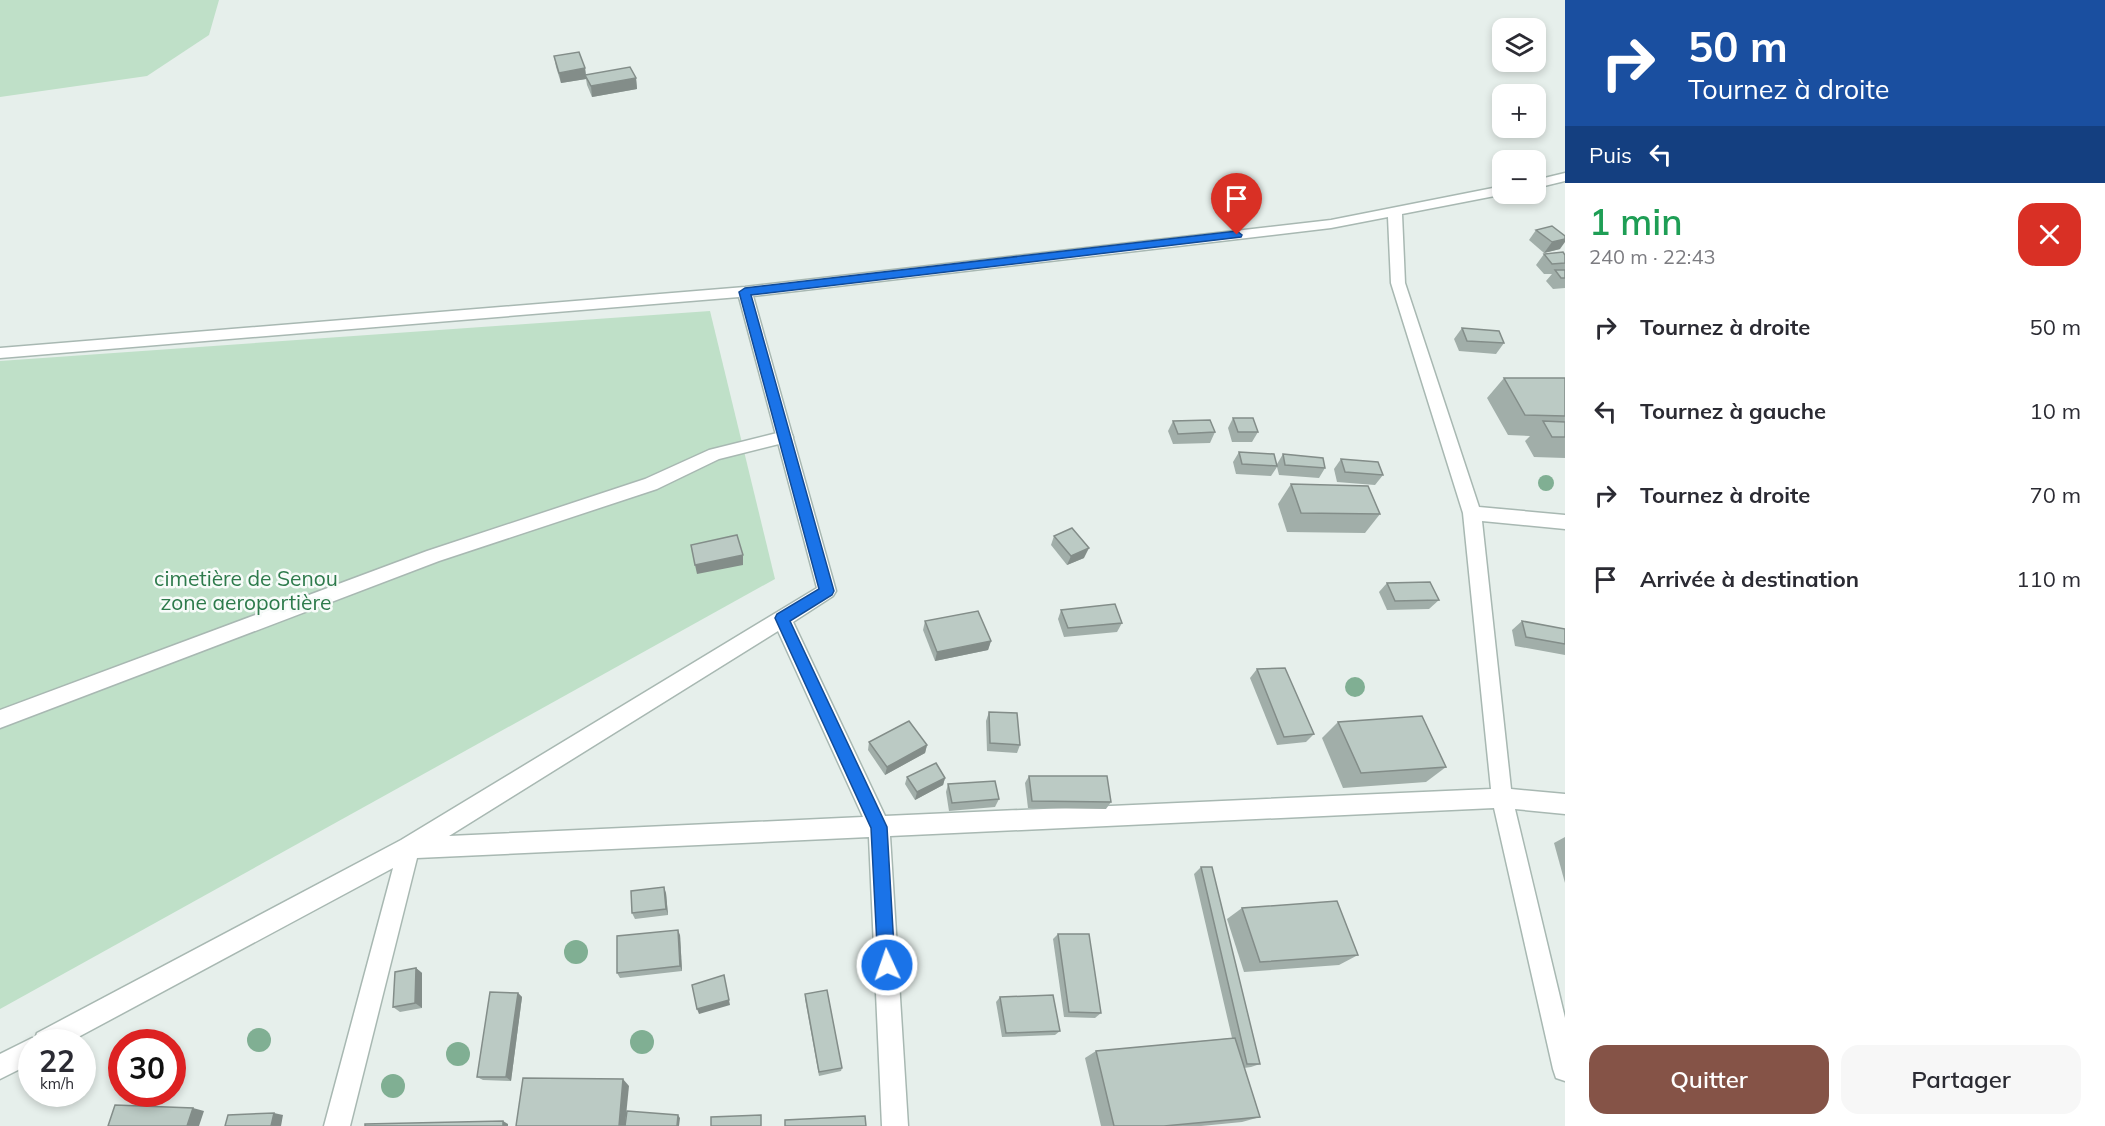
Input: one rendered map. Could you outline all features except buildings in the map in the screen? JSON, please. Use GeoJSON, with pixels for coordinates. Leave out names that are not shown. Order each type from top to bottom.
{"type":"FeatureCollection","features":[{"type":"Feature","properties":{"kind":"street"},"geometry":{"type":"LineString","coordinates":[[1546,182],[1565,177]]}},
{"type":"Feature","properties":{"kind":"street"},"geometry":{"type":"LineString","coordinates":[[0,352],[745,292],[1331,224],[1492,192]]}},
{"type":"Feature","properties":{"kind":"street"},"geometry":{"type":"LineString","coordinates":[[1395,211],[1398,283],[1472,513],[1502,798],[1565,1069]]}},
{"type":"Feature","properties":{"kind":"street"},"geometry":{"type":"LineString","coordinates":[[70,1029],[409,848],[827,591],[745,292]]}},
{"type":"Feature","properties":{"kind":"street"},"geometry":{"type":"LineString","coordinates":[[0,719],[433,556],[651,484],[715,454],[785,437]]}},
{"type":"Feature","properties":{"kind":"street"},"geometry":{"type":"LineString","coordinates":[[1472,513],[1565,522]]}},
{"type":"Feature","properties":{"kind":"street"},"geometry":{"type":"LineString","coordinates":[[782,618],[879,827],[895,1126]]}},
{"type":"Feature","properties":{"kind":"street"},"geometry":{"type":"LineString","coordinates":[[409,848],[1502,798],[1565,804]]}},
{"type":"Feature","properties":{"kind":"street"},"geometry":{"type":"LineString","coordinates":[[337,1126],[409,848]]}},
{"type":"Feature","properties":{"kind":"street"},"geometry":{"type":"LineString","coordinates":[[0,1067],[18,1057]]}},
{"type":"Feature","properties":{"kind":"green space"},"geometry":{"type":"Polygon","coordinates":[[[0,0],[219,0],[209,35],[147,76],[0,97],[0,0]]]}},
{"type":"Feature","properties":{"kind":"green space","name":"cimetière de Senou zone aeroportière"},"geometry":{"type":"Polygon","coordinates":[[[710,311],[775,579],[0,1009],[0,361],[710,311]]]}},
{"type":"Feature","properties":{"kind":"route"},"geometry":{"type":"LineString","coordinates":[[887,965],[879,827],[782,618],[827,591],[745,292],[1237,235]]}}]}
